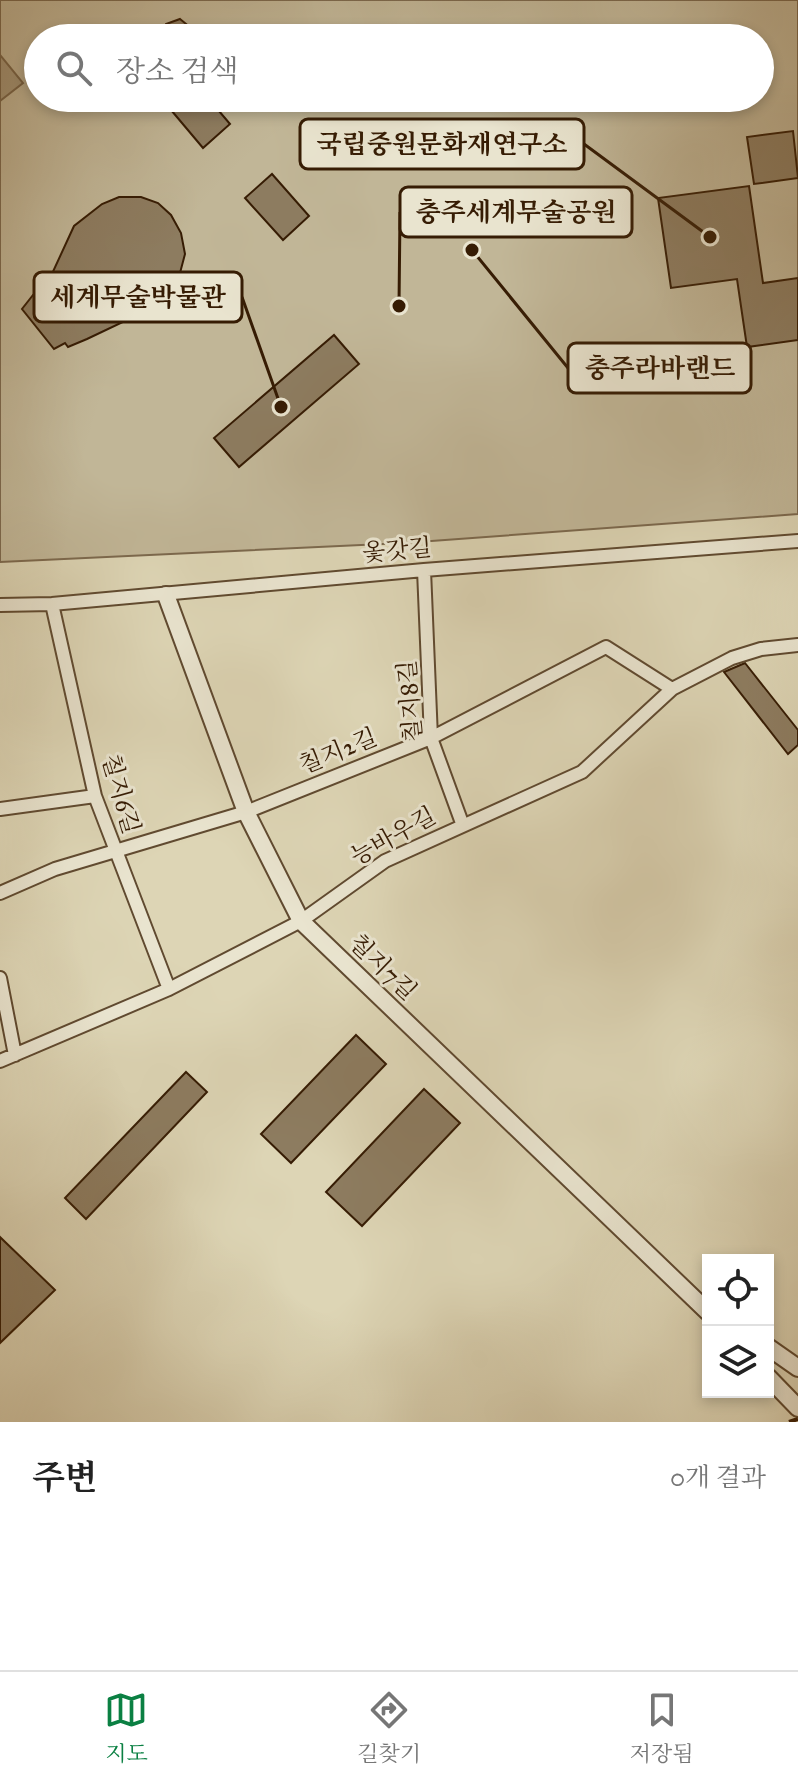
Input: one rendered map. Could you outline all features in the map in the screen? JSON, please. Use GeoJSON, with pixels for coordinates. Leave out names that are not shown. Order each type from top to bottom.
{"type":"FeatureCollection","features":[{"type":"Feature","properties":{"kind":"street","name":"옻갓길"},"geometry":{"type":"LineString","coordinates":[[0,605],[166,595],[424,570],[798,541]]}},
{"type":"Feature","properties":{"kind":"street","name":"칠지8길"},"geometry":{"type":"LineString","coordinates":[[424,570],[431,738],[462,823]]}},
{"type":"Feature","properties":{"kind":"street","name":"칠지7길"},"geometry":{"type":"LineString","coordinates":[[166,595],[246,812],[301,921],[702,1305]]}},
{"type":"Feature","properties":{"kind":"street","name":"칠지6길"},"geometry":{"type":"LineString","coordinates":[[52,604],[95,796],[169,989]]}},
{"type":"Feature","properties":{"kind":"street","name":"능바우길"},"geometry":{"type":"LineString","coordinates":[[0,1061],[169,989],[301,921],[385,861],[462,823],[582,772],[672,689],[732,658],[761,649],[798,645]]}},
{"type":"Feature","properties":{"kind":"street","name":"칠지2길"},"geometry":{"type":"LineString","coordinates":[[0,893],[55,869],[246,812],[431,738],[606,647],[672,689]]}},
{"type":"Feature","properties":{"kind":"street"},"geometry":{"type":"LineString","coordinates":[[0,809],[95,796]]}},
{"type":"Feature","properties":{"kind":"street"},"geometry":{"type":"LineString","coordinates":[[0,978],[15,1055]]}},
{"type":"Feature","properties":{"kind":"street","name":"칠지7길"},"geometry":{"type":"LineString","coordinates":[[689,1291],[702,1300]]}},
{"type":"Feature","properties":{"kind":"street"},"geometry":{"type":"LineString","coordinates":[[774,1351],[798,1368]]}},
{"type":"Feature","properties":{"kind":"street"},"geometry":{"type":"LineString","coordinates":[[774,1383],[798,1408]]}},
{"type":"Feature","properties":{"kind":"shaded area"},"geometry":{"type":"Polygon","coordinates":[[[0,0],[798,0],[798,514],[404,543],[0,562],[0,0]]]}},
{"type":"Feature","properties":{"kind":"shaded area"},"geometry":{"type":"Polygon","coordinates":[[[0,55],[23,83],[0,101],[0,55]]]}},
{"type":"Feature","properties":{"kind":"building"},"geometry":{"type":"Polygon","coordinates":[[[180,19],[186,24],[166,24],[180,19]]]}},
{"type":"Feature","properties":{"kind":"building"},"geometry":{"type":"Polygon","coordinates":[[[173,112],[220,112],[230,124],[203,148],[173,112]]]}},
{"type":"Feature","properties":{"kind":"building"},"geometry":{"type":"Polygon","coordinates":[[[793,131],[798,178],[754,184],[747,137],[793,131]]]}},
{"type":"Feature","properties":{"kind":"building"},"geometry":{"type":"Polygon","coordinates":[[[272,174],[309,216],[283,240],[245,198],[272,174]]]}},
{"type":"Feature","properties":{"kind":"building"},"geometry":{"type":"Polygon","coordinates":[[[749,186],[763,283],[798,278],[798,340],[747,347],[737,279],[671,288],[658,198],[749,186]]]}},
{"type":"Feature","properties":{"kind":"building"},"geometry":{"type":"Polygon","coordinates":[[[119,197],[141,197],[158,203],[171,215],[181,233],[185,254],[180,273],[173,286],[144,312],[68,347],[65,343],[54,349],[22,309],[33,295],[38,298],[45,289],[74,226],[102,204],[119,197]]]}},
{"type":"Feature","properties":{"kind":"building"},"geometry":{"type":"Polygon","coordinates":[[[334,335],[359,364],[239,467],[214,438],[334,335]]]}},
{"type":"Feature","properties":{"kind":"building"},"geometry":{"type":"Polygon","coordinates":[[[745,663],[798,730],[798,745],[788,754],[724,672],[745,663]]]}},
{"type":"Feature","properties":{"kind":"building"},"geometry":{"type":"Polygon","coordinates":[[[356,1035],[386,1064],[291,1163],[261,1134],[356,1035]]]}},
{"type":"Feature","properties":{"kind":"building"},"geometry":{"type":"Polygon","coordinates":[[[186,1072],[207,1092],[86,1219],[65,1198],[186,1072]]]}},
{"type":"Feature","properties":{"kind":"building"},"geometry":{"type":"Polygon","coordinates":[[[424,1089],[460,1123],[362,1226],[326,1192],[424,1089]]]}},
{"type":"Feature","properties":{"kind":"building"},"geometry":{"type":"Polygon","coordinates":[[[0,1237],[55,1290],[0,1343],[0,1237]]]}},
{"type":"Feature","properties":{"kind":"railway"},"geometry":{"type":"LineString","coordinates":[[789,1422],[798,1419]]}},
{"type":"Feature","properties":{"kind":"place","name":"국립중원문화재연구소"},"geometry":{"type":"Point","coordinates":[710,237]}},
{"type":"Feature","properties":{"kind":"place","name":"충주라바랜드"},"geometry":{"type":"Point","coordinates":[472,250]}},
{"type":"Feature","properties":{"kind":"place","name":"충주세계무술공원"},"geometry":{"type":"Point","coordinates":[399,306]}},
{"type":"Feature","properties":{"kind":"place","name":"세계무술박물관"},"geometry":{"type":"Point","coordinates":[281,407]}}]}
